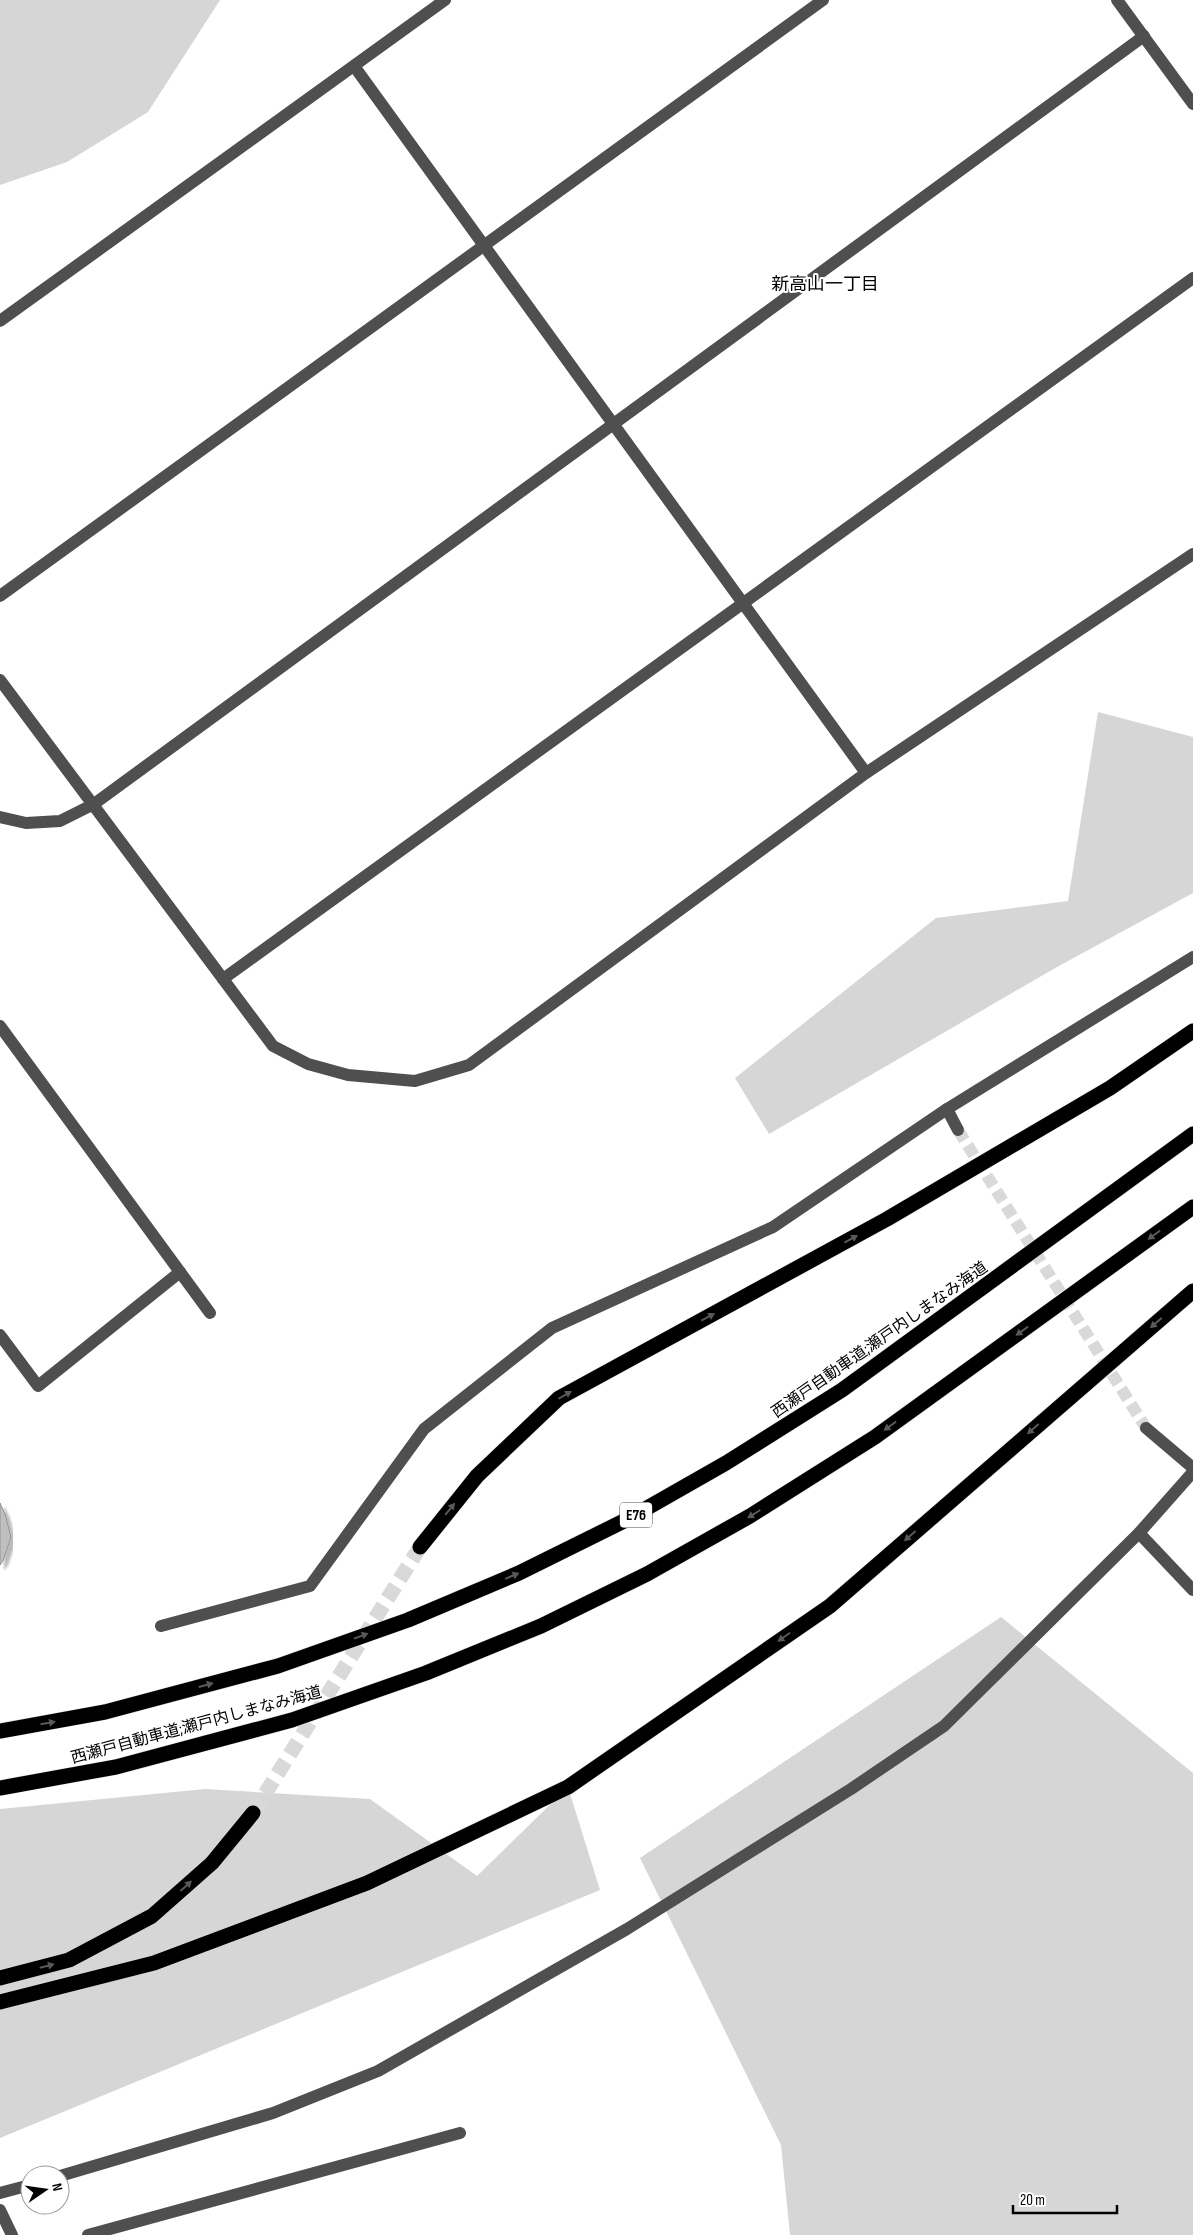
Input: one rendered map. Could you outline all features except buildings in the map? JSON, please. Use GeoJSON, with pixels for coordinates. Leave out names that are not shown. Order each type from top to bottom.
{"type":"FeatureCollection","features":[{"type":"Feature","properties":{"kind":"highway"},"geometry":{"type":"LineString","coordinates":[[420,1547],[477,1476],[559,1398],[887,1219],[1110,1088],[1193,1031]]}},
{"type":"Feature","properties":{"kind":"highway","name":"西瀬戸自動車道;瀬戸内しまなみ海道"},"geometry":{"type":"LineString","coordinates":[[0,1731],[105,1712],[278,1666],[408,1620],[519,1573],[626,1520],[726,1463],[842,1390],[1193,1134]]}},
{"type":"Feature","properties":{"kind":"highway","name":"西瀬戸自動車道;瀬戸内しまなみ海道"},"geometry":{"type":"LineString","coordinates":[[0,1788],[116,1766],[292,1720],[426,1673],[541,1626],[647,1574],[750,1516],[875,1437],[1193,1207]]}},
{"type":"Feature","properties":{"kind":"highway"},"geometry":{"type":"LineString","coordinates":[[0,2002],[154,1963],[367,1883],[568,1787],[830,1606],[1193,1291]]}},
{"type":"Feature","properties":{"kind":"highway"},"geometry":{"type":"LineString","coordinates":[[0,1978],[70,1960],[152,1916],[212,1863],[253,1812]]}},
{"type":"Feature","properties":{"kind":"street"},"geometry":{"type":"LineString","coordinates":[[0,321],[445,0]]}},
{"type":"Feature","properties":{"kind":"street"},"geometry":{"type":"LineString","coordinates":[[0,596],[823,0]]}},
{"type":"Feature","properties":{"kind":"street"},"geometry":{"type":"LineString","coordinates":[[1117,0],[1193,104]]}},
{"type":"Feature","properties":{"kind":"street"},"geometry":{"type":"LineString","coordinates":[[0,817],[26,823],[60,821],[94,804],[1144,36]]}},
{"type":"Feature","properties":{"kind":"street"},"geometry":{"type":"LineString","coordinates":[[354,66],[866,773]]}},
{"type":"Feature","properties":{"kind":"street"},"geometry":{"type":"LineString","coordinates":[[223,979],[1193,278]]}},
{"type":"Feature","properties":{"kind":"street"},"geometry":{"type":"LineString","coordinates":[[0,680],[273,1046],[308,1064],[348,1075],[415,1082],[468,1065],[866,773],[1193,554]]}},
{"type":"Feature","properties":{"kind":"street"},"geometry":{"type":"LineString","coordinates":[[161,1626],[310,1586],[424,1429],[552,1328],[773,1227],[947,1109],[1193,957]]}},
{"type":"Feature","properties":{"kind":"street"},"geometry":{"type":"LineString","coordinates":[[0,1026],[210,1314]]}},
{"type":"Feature","properties":{"kind":"street"},"geometry":{"type":"LineString","coordinates":[[947,1109],[958,1130]]}},
{"type":"Feature","properties":{"kind":"street"},"geometry":{"type":"LineString","coordinates":[[0,1336],[38,1386],[180,1272]]}},
{"type":"Feature","properties":{"kind":"street"},"geometry":{"type":"LineString","coordinates":[[70,2173],[273,2113],[378,2072],[627,1929],[850,1789],[944,1726],[1139,1533],[1193,1470],[1146,1428]]}},
{"type":"Feature","properties":{"kind":"street"},"geometry":{"type":"LineString","coordinates":[[1139,1533],[1193,1590]]}},
{"type":"Feature","properties":{"kind":"street"},"geometry":{"type":"LineString","coordinates":[[88,2235],[460,2133]]}},
{"type":"Feature","properties":{"kind":"street"},"geometry":{"type":"LineString","coordinates":[[0,2193],[20,2187]]}},
{"type":"Feature","properties":{"kind":"street"},"geometry":{"type":"LineString","coordinates":[[0,2210],[12,2235]]}},
{"type":"Feature","properties":{"kind":"shaded area"},"geometry":{"type":"Polygon","coordinates":[[[0,0],[220,0],[148,112],[67,162],[0,185],[0,0]]]}},
{"type":"Feature","properties":{"kind":"shaded area"},"geometry":{"type":"Polygon","coordinates":[[[1098,712],[1193,737],[1193,893],[1057,967],[769,1134],[735,1078],[936,918],[1068,901],[1098,712]]]}},
{"type":"Feature","properties":{"kind":"shaded area"},"geometry":{"type":"Polygon","coordinates":[[[1001,1617],[1193,1773],[1193,2235],[790,2235],[781,2145],[640,1858],[1001,1617]]]}},
{"type":"Feature","properties":{"kind":"shaded area"},"geometry":{"type":"Polygon","coordinates":[[[568,1787],[600,1890],[0,2138],[0,1809],[205,1789],[370,1799],[477,1876],[568,1787]]]}},
{"type":"Feature","properties":{"kind":"tunnel"},"geometry":{"type":"LineString","coordinates":[[958,1130],[1146,1428]]}},
{"type":"Feature","properties":{"kind":"tunnel"},"geometry":{"type":"LineString","coordinates":[[253,1813],[420,1547]]}},
{"type":"Feature","properties":{"kind":"district","name":"新高山一丁目"},"geometry":{"type":"Point","coordinates":[825,284]}}]}
